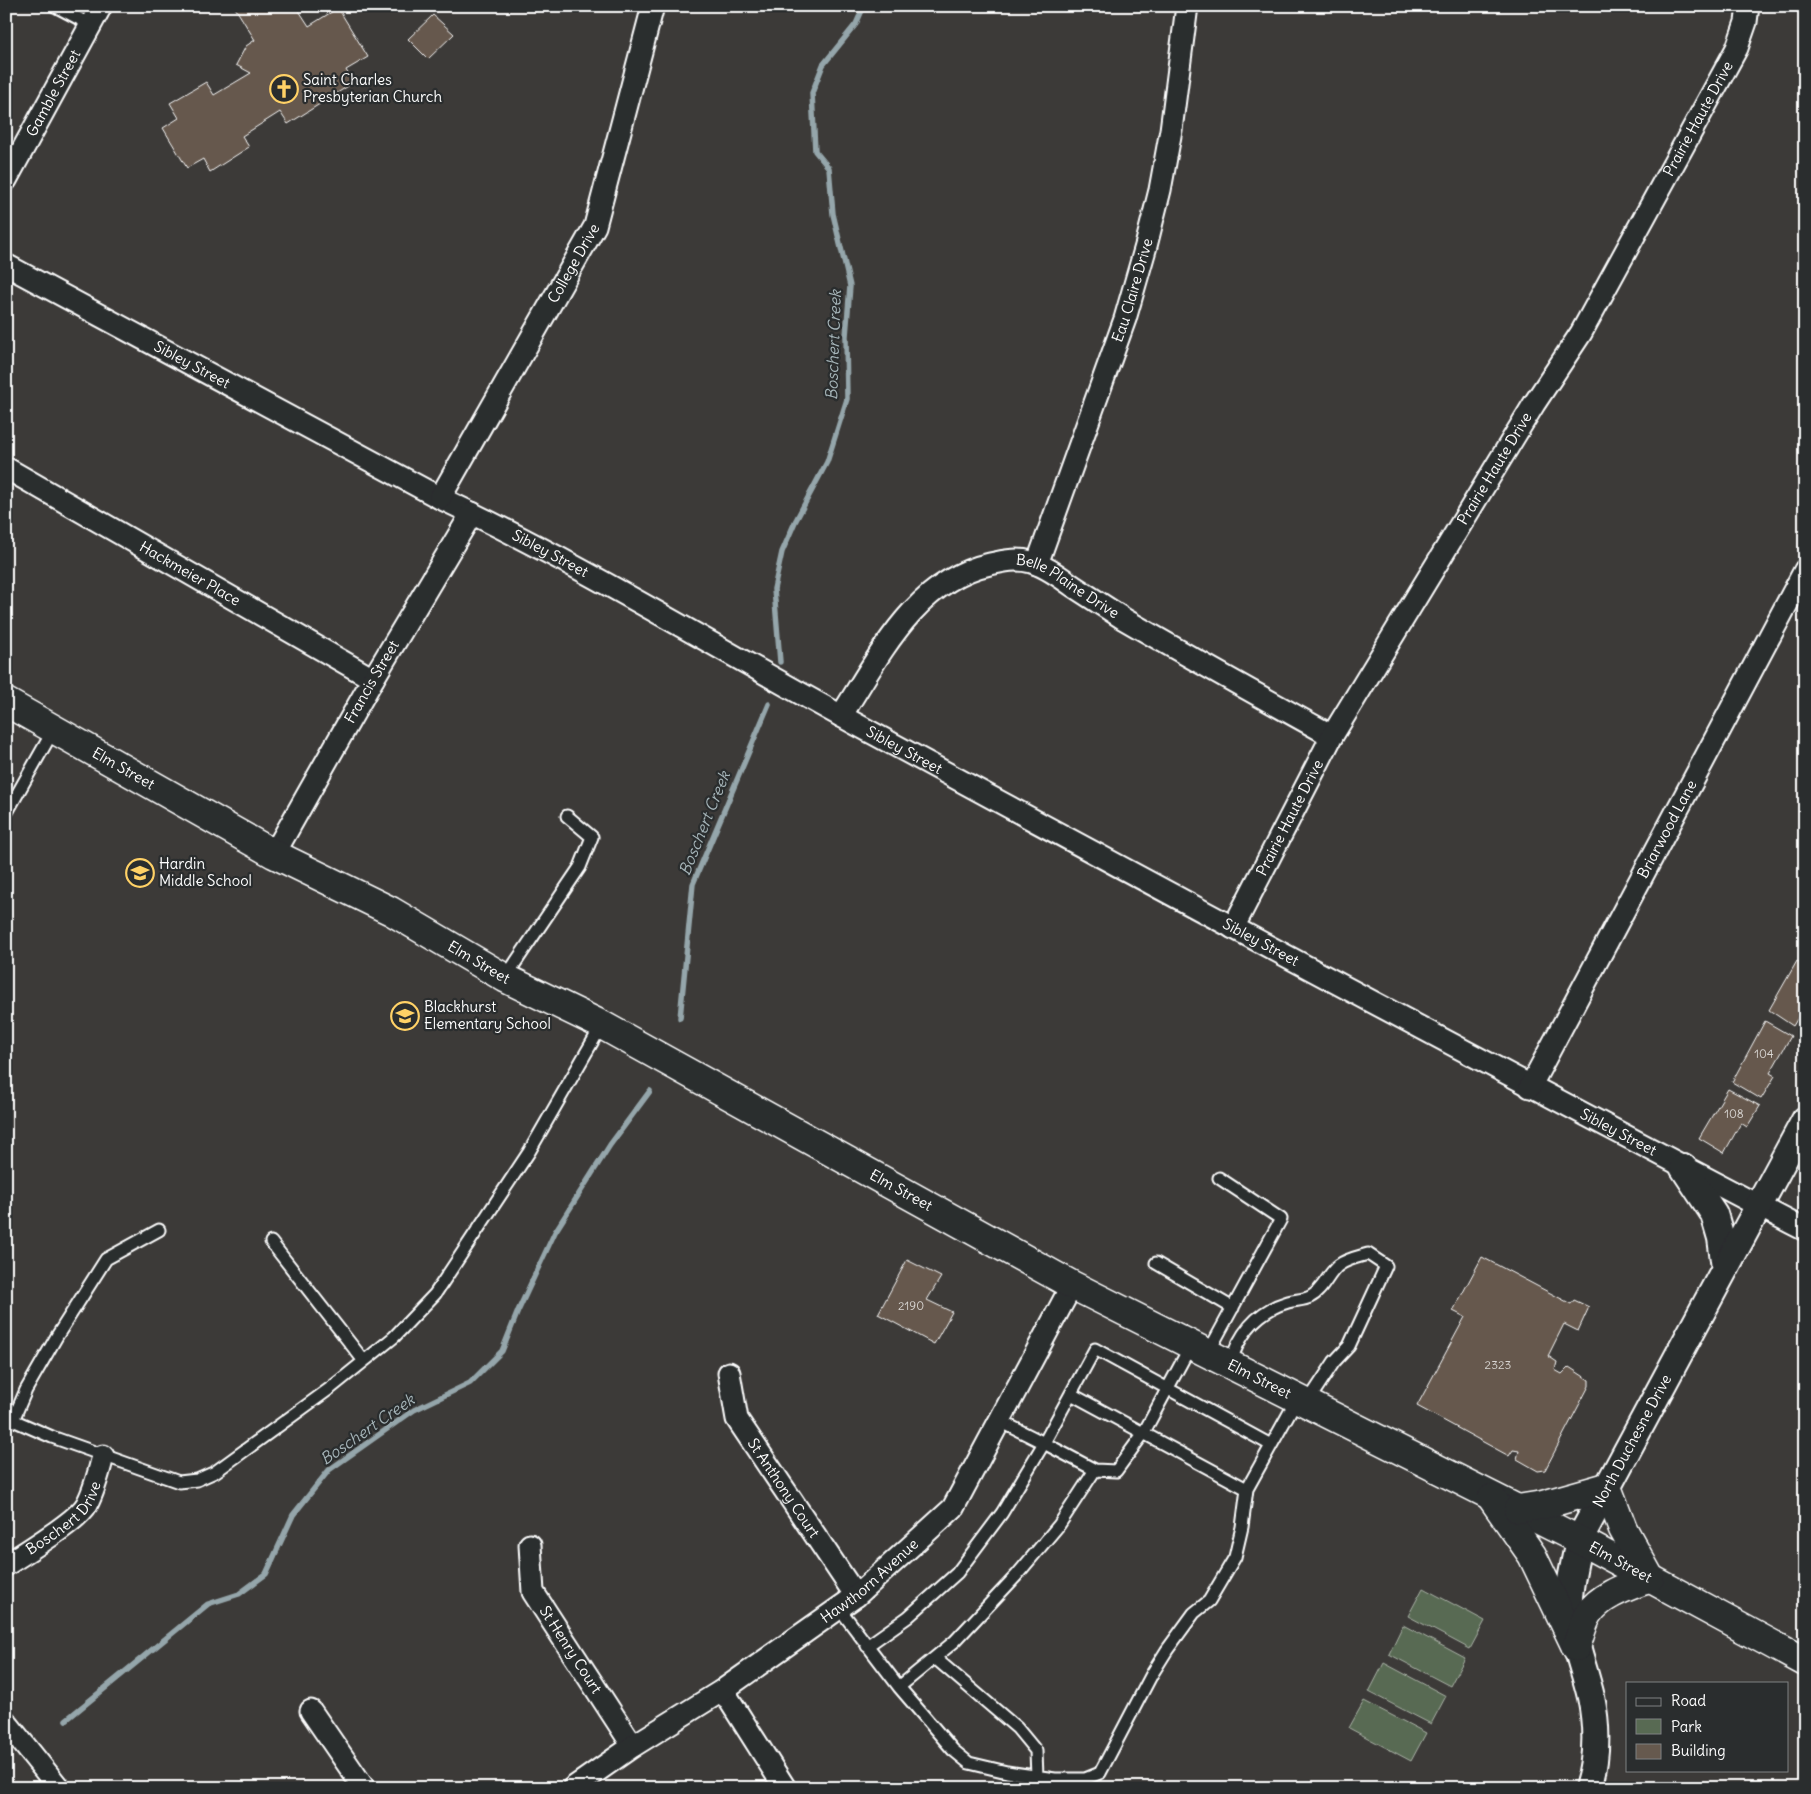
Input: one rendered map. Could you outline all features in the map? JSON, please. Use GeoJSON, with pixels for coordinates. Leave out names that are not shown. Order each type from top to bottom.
{"type":"FeatureCollection","features":[{"type":"Feature","properties":{"kind":"main road","name":"Elm Street"},"geometry":{"type":"LineString","coordinates":[[6,702],[274,854],[391,911],[505,978],[602,1025],[1072,1285],[1579,1540],[1805,1662]]}},
{"type":"Feature","properties":{"kind":"main road"},"geometry":{"type":"LineString","coordinates":[[1518,1509],[1543,1505],[1607,1487],[1623,1529],[1650,1578],[1618,1591],[1600,1602],[1588,1614],[1576,1647]]}},
{"type":"Feature","properties":{"kind":"main road"},"geometry":{"type":"LineString","coordinates":[[1489,1495],[1532,1555],[1576,1647]]}},
{"type":"Feature","properties":{"kind":"street","name":"Gamble Street"},"geometry":{"type":"LineString","coordinates":[[6,180],[101,6]]}},
{"type":"Feature","properties":{"kind":"street","name":"College Drive"},"geometry":{"type":"LineString","coordinates":[[440,498],[595,226],[653,6]]}},
{"type":"Feature","properties":{"kind":"street","name":"Eau Claire Drive"},"geometry":{"type":"LineString","coordinates":[[1037,564],[1124,319],[1146,246],[1160,190],[1171,130],[1187,6]]}},
{"type":"Feature","properties":{"kind":"street","name":"Prairie Haute Drive"},"geometry":{"type":"LineString","coordinates":[[1232,928],[1332,736],[1534,404],[1581,332],[1737,48],[1746,22],[1748,6]]}},
{"type":"Feature","properties":{"kind":"street","name":"Sibley Street"},"geometry":{"type":"LineString","coordinates":[[6,264],[440,498],[472,513],[651,609],[840,716],[1232,928],[1530,1087],[1805,1230]]}},
{"type":"Feature","properties":{"kind":"street","name":"Hackmeier Place"},"geometry":{"type":"LineString","coordinates":[[6,468],[373,679]]}},
{"type":"Feature","properties":{"kind":"street","name":"Francis Street"},"geometry":{"type":"LineString","coordinates":[[274,854],[373,679],[472,513]]}},
{"type":"Feature","properties":{"kind":"street","name":"Belle Plaine Drive"},"geometry":{"type":"LineString","coordinates":[[840,716],[890,641],[913,611],[934,589],[962,572],[1015,560],[1037,564],[1196,661],[1332,736]]}},
{"type":"Feature","properties":{"kind":"street","name":"Briarwood Lane"},"geometry":{"type":"LineString","coordinates":[[1530,1087],[1805,570]]}},
{"type":"Feature","properties":{"kind":"street","name":"North Duchesne Drive"},"geometry":{"type":"LineString","coordinates":[[1588,1788],[1593,1773],[1596,1727],[1591,1697],[1576,1647],[1569,1606],[1579,1540],[1805,1120]]}},
{"type":"Feature","properties":{"kind":"street"},"geometry":{"type":"LineString","coordinates":[[1683,1166],[1714,1214],[1720,1238],[1724,1268]]}},
{"type":"Feature","properties":{"kind":"street","name":"Hawthorn Avenue"},"geometry":{"type":"LineString","coordinates":[[573,1788],[634,1746],[723,1690],[856,1596],[953,1508],[1072,1285]]}},
{"type":"Feature","properties":{"kind":"street","name":"St Anthony Court"},"geometry":{"type":"LineString","coordinates":[[729,1373],[737,1419],[856,1596]]}},
{"type":"Feature","properties":{"kind":"street","name":"Boschert Drive"},"geometry":{"type":"LineString","coordinates":[[6,1565],[76,1517],[86,1506],[95,1488],[103,1456]]}},
{"type":"Feature","properties":{"kind":"street","name":"St Henry Court"},"geometry":{"type":"LineString","coordinates":[[530,1545],[533,1592],[634,1746]]}},
{"type":"Feature","properties":{"kind":"street"},"geometry":{"type":"LineString","coordinates":[[723,1690],[785,1788]]}},
{"type":"Feature","properties":{"kind":"street"},"geometry":{"type":"LineString","coordinates":[[311,1711],[364,1788]]}},
{"type":"Feature","properties":{"kind":"street"},"geometry":{"type":"LineString","coordinates":[[6,1722],[59,1788]]}},
{"type":"Feature","properties":{"kind":"lane"},"geometry":{"type":"LineString","coordinates":[[55,6],[91,25]]}},
{"type":"Feature","properties":{"kind":"lane"},"geometry":{"type":"LineString","coordinates":[[6,814],[54,729]]}},
{"type":"Feature","properties":{"kind":"lane"},"geometry":{"type":"LineString","coordinates":[[505,978],[580,867],[592,837],[567,816]]}},
{"type":"Feature","properties":{"kind":"lane"},"geometry":{"type":"LineString","coordinates":[[159,1230],[106,1259],[57,1336],[10,1419],[103,1456],[179,1482],[197,1480],[215,1472],[332,1387],[394,1337],[435,1294],[529,1152],[602,1025]]}},
{"type":"Feature","properties":{"kind":"lane"},"geometry":{"type":"LineString","coordinates":[[1000,1421],[1095,1470],[1116,1471],[1143,1434],[1167,1390],[1209,1354],[1281,1219],[1219,1178]]}},
{"type":"Feature","properties":{"kind":"lane"},"geometry":{"type":"LineString","coordinates":[[271,1242],[364,1361]]}},
{"type":"Feature","properties":{"kind":"lane"},"geometry":{"type":"LineString","coordinates":[[838,1608],[899,1687],[953,1750],[969,1763],[1007,1772],[1055,1779],[1085,1779],[1100,1773],[1152,1674],[1167,1650],[1194,1614],[1209,1601],[1235,1557],[1242,1527],[1247,1489],[1271,1445],[1302,1401],[1349,1346],[1386,1266],[1368,1254],[1351,1258],[1338,1265],[1312,1296],[1268,1309],[1247,1328],[1235,1346],[1209,1354]]}},
{"type":"Feature","properties":{"kind":"lane"},"geometry":{"type":"LineString","coordinates":[[1156,1263],[1233,1308]]}},
{"type":"Feature","properties":{"kind":"lane"},"geometry":{"type":"LineString","coordinates":[[867,1646],[908,1618],[957,1572],[1002,1513],[1044,1443],[1095,1349],[1167,1390],[1271,1445]]}},
{"type":"Feature","properties":{"kind":"lane"},"geometry":{"type":"LineString","coordinates":[[1071,1394],[1247,1489]]}},
{"type":"Feature","properties":{"kind":"lane"},"geometry":{"type":"LineString","coordinates":[[899,1687],[955,1641],[1022,1569],[1059,1525],[1095,1470]]}},
{"type":"Feature","properties":{"kind":"lane"},"geometry":{"type":"LineString","coordinates":[[935,1658],[1017,1728],[1036,1751],[1037,1777]]}},
{"type":"Feature","properties":{"kind":"green space"},"geometry":{"type":"Polygon","coordinates":[[[1423,1588],[1485,1621],[1470,1649],[1408,1616],[1423,1588]]]}},
{"type":"Feature","properties":{"kind":"green space"},"geometry":{"type":"Polygon","coordinates":[[[1403,1625],[1465,1658],[1450,1686],[1389,1654],[1403,1625]]]}},
{"type":"Feature","properties":{"kind":"green space"},"geometry":{"type":"Polygon","coordinates":[[[1384,1663],[1446,1696],[1431,1724],[1369,1692],[1384,1663]]]}},
{"type":"Feature","properties":{"kind":"green space"},"geometry":{"type":"Polygon","coordinates":[[[1364,1701],[1426,1733],[1411,1761],[1349,1728],[1364,1701]]]}},
{"type":"Feature","properties":{"kind":"building","name":"Saint Charles Presbyterian Church"},"geometry":{"type":"Polygon","coordinates":[[[234,6],[296,6],[309,26],[338,8],[368,57],[346,70],[353,83],[288,124],[280,112],[242,136],[249,147],[210,172],[203,159],[187,168],[163,128],[179,118],[170,103],[206,82],[214,95],[251,73],[236,65],[246,46],[255,40],[234,6]]]}},
{"type":"Feature","properties":{"kind":"building"},"geometry":{"type":"Polygon","coordinates":[[[433,15],[454,34],[428,59],[408,39],[433,15]]]}},
{"type":"Feature","properties":{"kind":"building"},"geometry":{"type":"Polygon","coordinates":[[[1797,961],[1805,965],[1805,1012],[1802,1011],[1793,1026],[1769,1010],[1797,961]]]}},
{"type":"Feature","properties":{"kind":"building"},"geometry":{"type":"Polygon","coordinates":[[[1765,1021],[1791,1036],[1770,1073],[1775,1076],[1761,1099],[1732,1082],[1765,1021]]]}},
{"type":"Feature","properties":{"kind":"building"},"geometry":{"type":"Polygon","coordinates":[[[1728,1089],[1760,1106],[1747,1127],[1741,1123],[1724,1153],[1699,1138],[1728,1089]]]}},
{"type":"Feature","properties":{"kind":"building"},"geometry":{"type":"Polygon","coordinates":[[[1482,1257],[1571,1304],[1574,1300],[1589,1307],[1578,1331],[1564,1324],[1548,1356],[1557,1362],[1555,1370],[1562,1374],[1569,1367],[1589,1380],[1589,1386],[1545,1470],[1538,1471],[1517,1459],[1519,1451],[1513,1450],[1509,1456],[1417,1406],[1465,1317],[1453,1311],[1482,1257]]]}},
{"type":"Feature","properties":{"kind":"building"},"geometry":{"type":"Polygon","coordinates":[[[907,1260],[941,1277],[927,1300],[952,1312],[934,1344],[878,1314],[907,1260]]]}},
{"type":"Feature","properties":{"kind":"waterway","name":"Boschert Creek"},"geometry":{"type":"LineString","coordinates":[[780,662],[774,589],[782,552],[795,522],[827,462],[847,399],[846,336],[850,286],[833,214],[829,168],[815,151],[812,93],[823,65],[856,24],[864,6]]}},
{"type":"Feature","properties":{"kind":"waterway","name":"Boschert Creek"},"geometry":{"type":"LineString","coordinates":[[680,1018],[693,884],[769,704]]}},
{"type":"Feature","properties":{"kind":"waterway","name":"Boschert Creek"},"geometry":{"type":"LineString","coordinates":[[66,1720],[208,1604],[239,1594],[266,1574],[293,1515],[329,1470],[414,1410],[470,1383],[502,1351],[518,1311],[555,1232],[610,1145],[650,1091]]}},
{"type":"Feature","properties":{"kind":"place","name":"Saint Charles Presbyterian Church"},"geometry":{"type":"Point","coordinates":[284,89]}},
{"type":"Feature","properties":{"kind":"place","name":"Hardin Middle School"},"geometry":{"type":"Point","coordinates":[140,873]}},
{"type":"Feature","properties":{"kind":"place","name":"Blackhurst Elementary School"},"geometry":{"type":"Point","coordinates":[405,1016]}}]}
